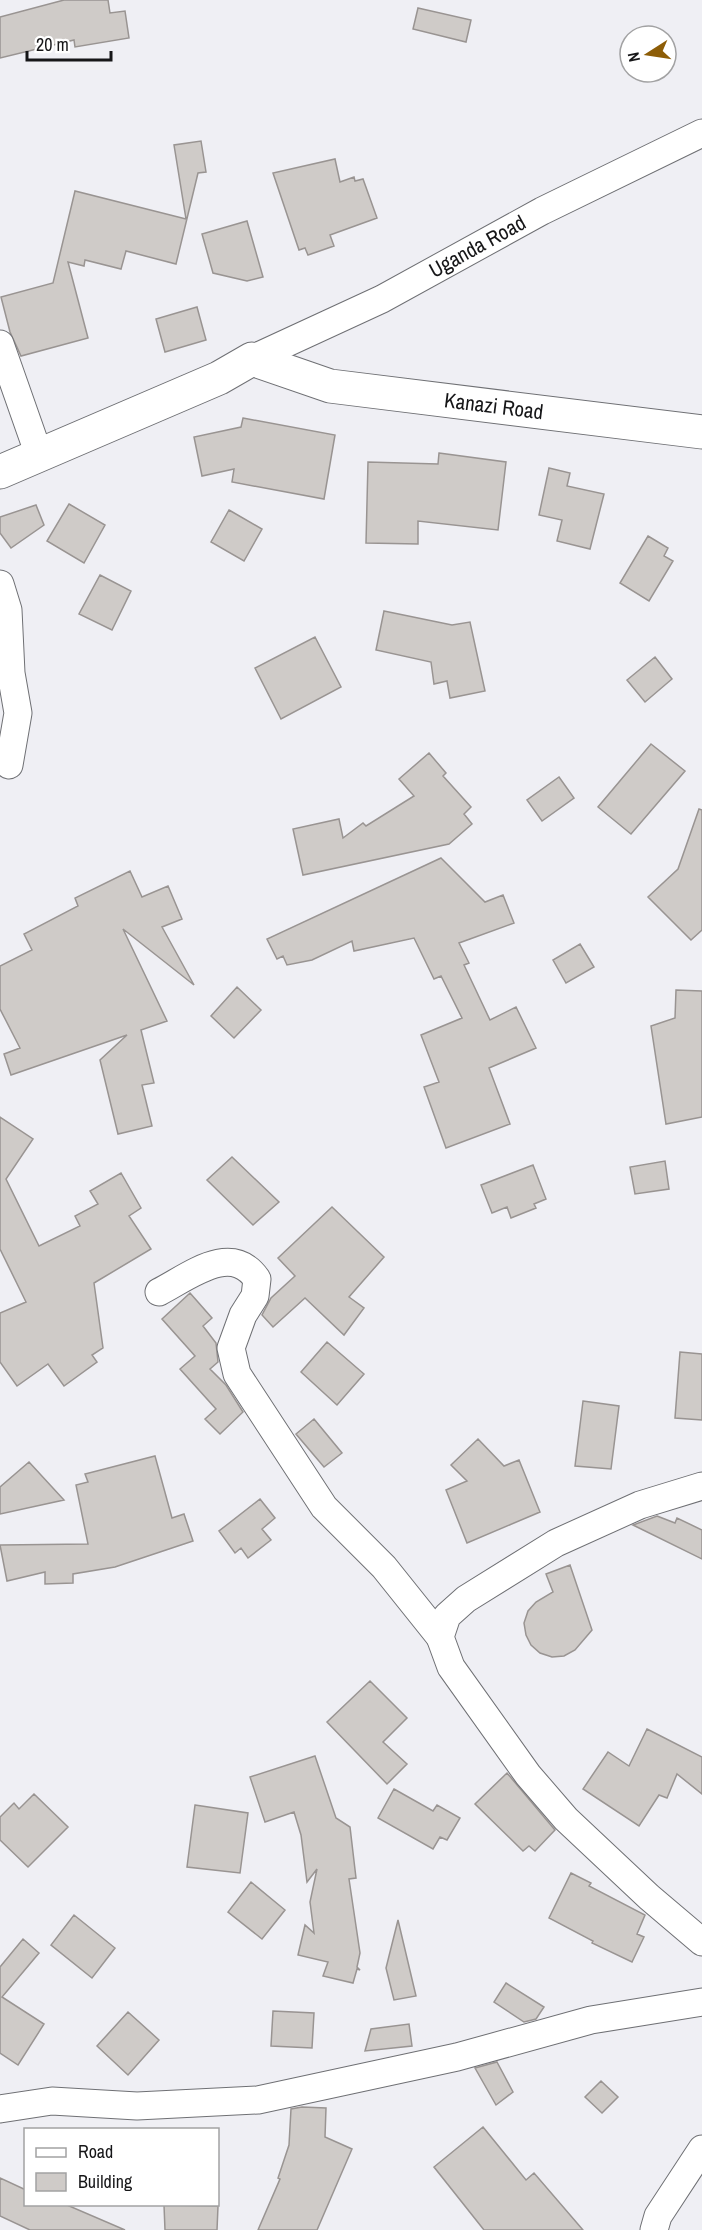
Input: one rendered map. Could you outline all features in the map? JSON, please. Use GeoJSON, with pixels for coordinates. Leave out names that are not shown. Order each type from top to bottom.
{"type":"FeatureCollection","features":[{"type":"Feature","properties":{"kind":"main road","name":"Kanazi Road"},"geometry":{"type":"LineString","coordinates":[[252,359],[330,386],[702,432]]}},
{"type":"Feature","properties":{"kind":"main road","name":"Uganda Road"},"geometry":{"type":"LineString","coordinates":[[0,472],[219,378],[252,359]]}},
{"type":"Feature","properties":{"kind":"street","name":"Uganda Road"},"geometry":{"type":"LineString","coordinates":[[252,359],[382,299],[542,211],[702,133]]}},
{"type":"Feature","properties":{"kind":"street"},"geometry":{"type":"LineString","coordinates":[[0,344],[39,455]]}},
{"type":"Feature","properties":{"kind":"street"},"geometry":{"type":"LineString","coordinates":[[0,584],[8,610],[11,673],[18,713],[9,765]]}},
{"type":"Feature","properties":{"kind":"street"},"geometry":{"type":"LineString","coordinates":[[159,1292],[199,1270],[218,1264],[235,1261],[249,1268],[257,1280],[255,1296],[243,1315],[231,1348],[237,1374],[324,1507],[384,1568],[440,1637],[451,1667],[528,1774],[566,1819],[649,1897],[702,1942]]}},
{"type":"Feature","properties":{"kind":"street"},"geometry":{"type":"LineString","coordinates":[[440,1637],[447,1616],[466,1599],[556,1543],[640,1505],[702,1486]]}},
{"type":"Feature","properties":{"kind":"street"},"geometry":{"type":"LineString","coordinates":[[0,2109],[52,2101],[137,2106],[258,2100],[458,2057],[591,2020],[702,2002]]}},
{"type":"Feature","properties":{"kind":"street"},"geometry":{"type":"LineString","coordinates":[[654,2230],[658,2216],[702,2149]]}},
{"type":"Feature","properties":{"kind":"building"},"geometry":{"type":"Polygon","coordinates":[[[64,0],[108,0],[110,13],[125,11],[129,38],[75,47],[74,40],[0,58],[0,17],[64,0]]]}},
{"type":"Feature","properties":{"kind":"building"},"geometry":{"type":"Polygon","coordinates":[[[418,8],[471,20],[466,42],[413,29],[418,8]]]}},
{"type":"Feature","properties":{"kind":"building"},"geometry":{"type":"Polygon","coordinates":[[[201,141],[206,172],[198,173],[176,264],[126,251],[121,269],[85,260],[84,266],[68,262],[88,338],[21,356],[10,332],[1,297],[53,283],[75,191],[186,219],[174,145],[201,141]]]}},
{"type":"Feature","properties":{"kind":"building"},"geometry":{"type":"Polygon","coordinates":[[[335,159],[340,182],[354,177],[355,181],[363,179],[377,218],[330,235],[334,246],[308,255],[305,248],[299,250],[273,173],[335,159]]]}},
{"type":"Feature","properties":{"kind":"building"},"geometry":{"type":"Polygon","coordinates":[[[247,221],[263,277],[247,281],[213,273],[202,234],[247,221]]]}},
{"type":"Feature","properties":{"kind":"building"},"geometry":{"type":"Polygon","coordinates":[[[197,307],[206,340],[165,352],[156,319],[197,307]]]}},
{"type":"Feature","properties":{"kind":"building"},"geometry":{"type":"Polygon","coordinates":[[[243,418],[335,435],[324,499],[232,482],[234,469],[202,476],[194,437],[241,427],[243,418]]]}},
{"type":"Feature","properties":{"kind":"building"},"geometry":{"type":"Polygon","coordinates":[[[439,453],[506,462],[498,530],[418,521],[418,544],[366,543],[368,462],[438,464],[439,453]]]}},
{"type":"Feature","properties":{"kind":"building"},"geometry":{"type":"Polygon","coordinates":[[[549,468],[570,473],[567,486],[604,494],[590,549],[557,541],[562,520],[539,515],[549,468]]]}},
{"type":"Feature","properties":{"kind":"building"},"geometry":{"type":"Polygon","coordinates":[[[69,504],[105,525],[84,563],[47,541],[69,504]]]}},
{"type":"Feature","properties":{"kind":"building"},"geometry":{"type":"Polygon","coordinates":[[[36,505],[44,525],[11,548],[0,533],[0,517],[36,505]]]}},
{"type":"Feature","properties":{"kind":"building"},"geometry":{"type":"Polygon","coordinates":[[[229,510],[262,529],[244,561],[211,542],[229,510]]]}},
{"type":"Feature","properties":{"kind":"building"},"geometry":{"type":"Polygon","coordinates":[[[648,536],[668,548],[664,556],[673,561],[649,601],[620,583],[648,536]]]}},
{"type":"Feature","properties":{"kind":"building"},"geometry":{"type":"Polygon","coordinates":[[[100,575],[131,591],[112,630],[79,614],[100,575]]]}},
{"type":"Feature","properties":{"kind":"building"},"geometry":{"type":"Polygon","coordinates":[[[384,611],[452,625],[470,622],[485,691],[450,698],[447,681],[434,684],[431,662],[376,650],[384,611]]]}},
{"type":"Feature","properties":{"kind":"building"},"geometry":{"type":"Polygon","coordinates":[[[315,637],[341,687],[281,719],[255,668],[315,637]]]}},
{"type":"Feature","properties":{"kind":"building"},"geometry":{"type":"Polygon","coordinates":[[[655,657],[672,679],[645,702],[627,680],[655,657]]]}},
{"type":"Feature","properties":{"kind":"building"},"geometry":{"type":"Polygon","coordinates":[[[651,744],[685,771],[631,834],[598,807],[651,744]]]}},
{"type":"Feature","properties":{"kind":"building"},"geometry":{"type":"Polygon","coordinates":[[[429,753],[446,773],[443,776],[471,807],[464,814],[472,824],[449,844],[303,875],[293,829],[339,819],[343,838],[363,823],[366,826],[414,796],[399,779],[429,753]]]}},
{"type":"Feature","properties":{"kind":"building"},"geometry":{"type":"Polygon","coordinates":[[[559,777],[574,798],[542,821],[527,800],[559,777]]]}},
{"type":"Feature","properties":{"kind":"building"},"geometry":{"type":"Polygon","coordinates":[[[699,809],[702,810],[702,930],[691,940],[648,897],[678,869],[699,809]]]}},
{"type":"Feature","properties":{"kind":"building"},"geometry":{"type":"Polygon","coordinates":[[[441,858],[485,902],[503,895],[514,923],[459,943],[469,963],[464,965],[490,1020],[516,1007],[536,1048],[489,1068],[510,1124],[446,1148],[424,1087],[439,1082],[421,1035],[462,1018],[441,976],[434,979],[414,938],[354,951],[352,941],[312,960],[287,965],[283,956],[277,959],[267,939],[441,858]]]}},
{"type":"Feature","properties":{"kind":"building"},"geometry":{"type":"Polygon","coordinates":[[[130,871],[142,897],[168,886],[182,919],[162,927],[194,985],[123,929],[167,1021],[141,1030],[154,1083],[142,1085],[152,1126],[118,1134],[100,1060],[127,1035],[11,1075],[4,1054],[20,1048],[0,1009],[0,966],[32,950],[24,934],[78,906],[75,898],[130,871]]]}},
{"type":"Feature","properties":{"kind":"building"},"geometry":{"type":"Polygon","coordinates":[[[580,944],[594,967],[566,983],[553,960],[580,944]]]}},
{"type":"Feature","properties":{"kind":"building"},"geometry":{"type":"Polygon","coordinates":[[[237,987],[261,1010],[234,1038],[211,1016],[237,987]]]}},
{"type":"Feature","properties":{"kind":"building"},"geometry":{"type":"Polygon","coordinates":[[[676,990],[702,991],[702,1117],[666,1124],[651,1026],[675,1018],[676,990]]]}},
{"type":"Feature","properties":{"kind":"building"},"geometry":{"type":"Polygon","coordinates":[[[0,1117],[33,1139],[6,1179],[39,1246],[80,1226],[75,1216],[98,1204],[90,1191],[121,1173],[141,1208],[129,1216],[151,1249],[94,1283],[103,1348],[92,1355],[97,1362],[64,1386],[48,1364],[17,1386],[0,1362],[0,1313],[26,1302],[0,1249],[0,1117]]]}},
{"type":"Feature","properties":{"kind":"building"},"geometry":{"type":"Polygon","coordinates":[[[232,1157],[279,1202],[253,1225],[207,1180],[232,1157]]]}},
{"type":"Feature","properties":{"kind":"building"},"geometry":{"type":"Polygon","coordinates":[[[665,1161],[669,1189],[635,1194],[630,1167],[665,1161]]]}},
{"type":"Feature","properties":{"kind":"building"},"geometry":{"type":"Polygon","coordinates":[[[533,1165],[546,1199],[534,1204],[536,1208],[511,1218],[507,1207],[492,1213],[481,1185],[533,1165]]]}},
{"type":"Feature","properties":{"kind":"building"},"geometry":{"type":"Polygon","coordinates":[[[332,1207],[384,1257],[349,1297],[364,1308],[344,1335],[305,1298],[273,1327],[262,1315],[271,1298],[295,1276],[278,1258],[332,1207]]]}},
{"type":"Feature","properties":{"kind":"building"},"geometry":{"type":"Polygon","coordinates":[[[190,1293],[212,1318],[203,1326],[216,1343],[218,1362],[210,1369],[226,1385],[243,1412],[220,1434],[205,1419],[216,1409],[180,1369],[195,1356],[162,1319],[190,1293]]]}},
{"type":"Feature","properties":{"kind":"building"},"geometry":{"type":"Polygon","coordinates":[[[327,1342],[364,1374],[337,1405],[301,1372],[327,1342]]]}},
{"type":"Feature","properties":{"kind":"building"},"geometry":{"type":"Polygon","coordinates":[[[680,1352],[702,1354],[702,1420],[675,1418],[680,1352]]]}},
{"type":"Feature","properties":{"kind":"building"},"geometry":{"type":"Polygon","coordinates":[[[583,1401],[619,1406],[611,1469],[575,1466],[583,1401]]]}},
{"type":"Feature","properties":{"kind":"building"},"geometry":{"type":"Polygon","coordinates":[[[314,1419],[342,1453],[324,1467],[296,1434],[314,1419]]]}},
{"type":"Feature","properties":{"kind":"building"},"geometry":{"type":"Polygon","coordinates":[[[478,1439],[504,1466],[519,1460],[540,1512],[467,1543],[446,1490],[467,1481],[451,1465],[478,1439]]]}},
{"type":"Feature","properties":{"kind":"building"},"geometry":{"type":"Polygon","coordinates":[[[155,1456],[172,1518],[184,1514],[193,1541],[115,1567],[73,1574],[73,1583],[45,1584],[45,1572],[7,1581],[0,1545],[88,1544],[76,1485],[88,1482],[85,1474],[155,1456]]]}},
{"type":"Feature","properties":{"kind":"building"},"geometry":{"type":"Polygon","coordinates":[[[29,1462],[64,1500],[0,1514],[0,1487],[29,1462]]]}},
{"type":"Feature","properties":{"kind":"building"},"geometry":{"type":"Polygon","coordinates":[[[260,1499],[275,1518],[262,1529],[271,1540],[248,1558],[241,1548],[235,1553],[219,1531],[260,1499]]]}},
{"type":"Feature","properties":{"kind":"building"},"geometry":{"type":"Polygon","coordinates":[[[657,1516],[675,1523],[677,1518],[702,1530],[702,1559],[633,1525],[657,1516]]]}},
{"type":"Feature","properties":{"kind":"building"},"geometry":{"type":"Polygon","coordinates":[[[570,1565],[592,1630],[575,1650],[564,1656],[552,1657],[540,1653],[531,1645],[524,1623],[528,1611],[536,1602],[553,1592],[546,1574],[570,1565]]]}},
{"type":"Feature","properties":{"kind":"building"},"geometry":{"type":"Polygon","coordinates":[[[370,1681],[407,1718],[383,1742],[407,1764],[387,1784],[327,1722],[370,1681]]]}},
{"type":"Feature","properties":{"kind":"building"},"geometry":{"type":"Polygon","coordinates":[[[647,1729],[702,1757],[702,1794],[677,1774],[667,1798],[659,1795],[639,1826],[583,1789],[608,1752],[629,1766],[647,1729]]]}},
{"type":"Feature","properties":{"kind":"building"},"geometry":{"type":"Polygon","coordinates":[[[315,1756],[336,1818],[350,1827],[356,1878],[349,1879],[360,1953],[357,1967],[360,1970],[357,1969],[353,1983],[323,1976],[328,1962],[298,1955],[305,1925],[314,1933],[310,1902],[317,1869],[307,1882],[301,1835],[294,1812],[265,1822],[250,1777],[315,1756]]]}},
{"type":"Feature","properties":{"kind":"building"},"geometry":{"type":"Polygon","coordinates":[[[507,1773],[555,1830],[535,1851],[529,1846],[523,1851],[475,1804],[507,1773]]]}},
{"type":"Feature","properties":{"kind":"building"},"geometry":{"type":"Polygon","coordinates":[[[394,1789],[433,1811],[437,1805],[460,1818],[447,1840],[440,1837],[433,1849],[378,1818],[394,1789]]]}},
{"type":"Feature","properties":{"kind":"building"},"geometry":{"type":"Polygon","coordinates":[[[34,1794],[68,1827],[28,1867],[0,1840],[0,1817],[14,1803],[19,1809],[34,1794]]]}},
{"type":"Feature","properties":{"kind":"building"},"geometry":{"type":"Polygon","coordinates":[[[195,1805],[248,1813],[240,1873],[187,1867],[195,1805]]]}},
{"type":"Feature","properties":{"kind":"building"},"geometry":{"type":"Polygon","coordinates":[[[571,1873],[591,1883],[589,1886],[645,1915],[637,1934],[644,1937],[632,1962],[592,1943],[593,1941],[549,1918],[571,1873]]]}},
{"type":"Feature","properties":{"kind":"building"},"geometry":{"type":"Polygon","coordinates":[[[251,1882],[285,1910],[262,1939],[228,1912],[251,1882]]]}},
{"type":"Feature","properties":{"kind":"building"},"geometry":{"type":"Polygon","coordinates":[[[74,1915],[115,1948],[92,1978],[51,1945],[74,1915]]]}},
{"type":"Feature","properties":{"kind":"building"},"geometry":{"type":"Polygon","coordinates":[[[398,1920],[416,1996],[394,2000],[386,1968],[398,1920]]]}},
{"type":"Feature","properties":{"kind":"building"},"geometry":{"type":"Polygon","coordinates":[[[23,1939],[39,1953],[2,1997],[44,2024],[18,2065],[0,2053],[0,1967],[23,1939]]]}},
{"type":"Feature","properties":{"kind":"building"},"geometry":{"type":"Polygon","coordinates":[[[506,1983],[544,2007],[536,2019],[524,2022],[494,2002],[506,1983]]]}},
{"type":"Feature","properties":{"kind":"building"},"geometry":{"type":"Polygon","coordinates":[[[273,2011],[314,2013],[312,2048],[271,2046],[273,2011]]]}},
{"type":"Feature","properties":{"kind":"building"},"geometry":{"type":"Polygon","coordinates":[[[128,2012],[159,2040],[128,2075],[97,2046],[128,2012]]]}},
{"type":"Feature","properties":{"kind":"building"},"geometry":{"type":"Polygon","coordinates":[[[409,2024],[412,2046],[365,2051],[371,2029],[409,2024]]]}},
{"type":"Feature","properties":{"kind":"building"},"geometry":{"type":"Polygon","coordinates":[[[497,2062],[513,2092],[496,2105],[475,2068],[497,2062]]]}},
{"type":"Feature","properties":{"kind":"building"},"geometry":{"type":"Polygon","coordinates":[[[601,2081],[618,2097],[602,2113],[585,2097],[601,2081]]]}},
{"type":"Feature","properties":{"kind":"building"},"geometry":{"type":"Polygon","coordinates":[[[326,2108],[325,2137],[352,2149],[317,2230],[258,2230],[280,2179],[278,2178],[289,2145],[291,2109],[326,2108]]]}},
{"type":"Feature","properties":{"kind":"building"},"geometry":{"type":"Polygon","coordinates":[[[483,2127],[526,2180],[534,2173],[583,2230],[484,2230],[434,2167],[483,2127]]]}},
{"type":"Feature","properties":{"kind":"building"},"geometry":{"type":"Polygon","coordinates":[[[0,2178],[24,2189],[24,2206],[69,2206],[125,2230],[30,2230],[0,2216],[0,2178]]]}},
{"type":"Feature","properties":{"kind":"building"},"geometry":{"type":"Polygon","coordinates":[[[164,2206],[218,2206],[217,2230],[165,2230],[164,2206]]]}}]}
